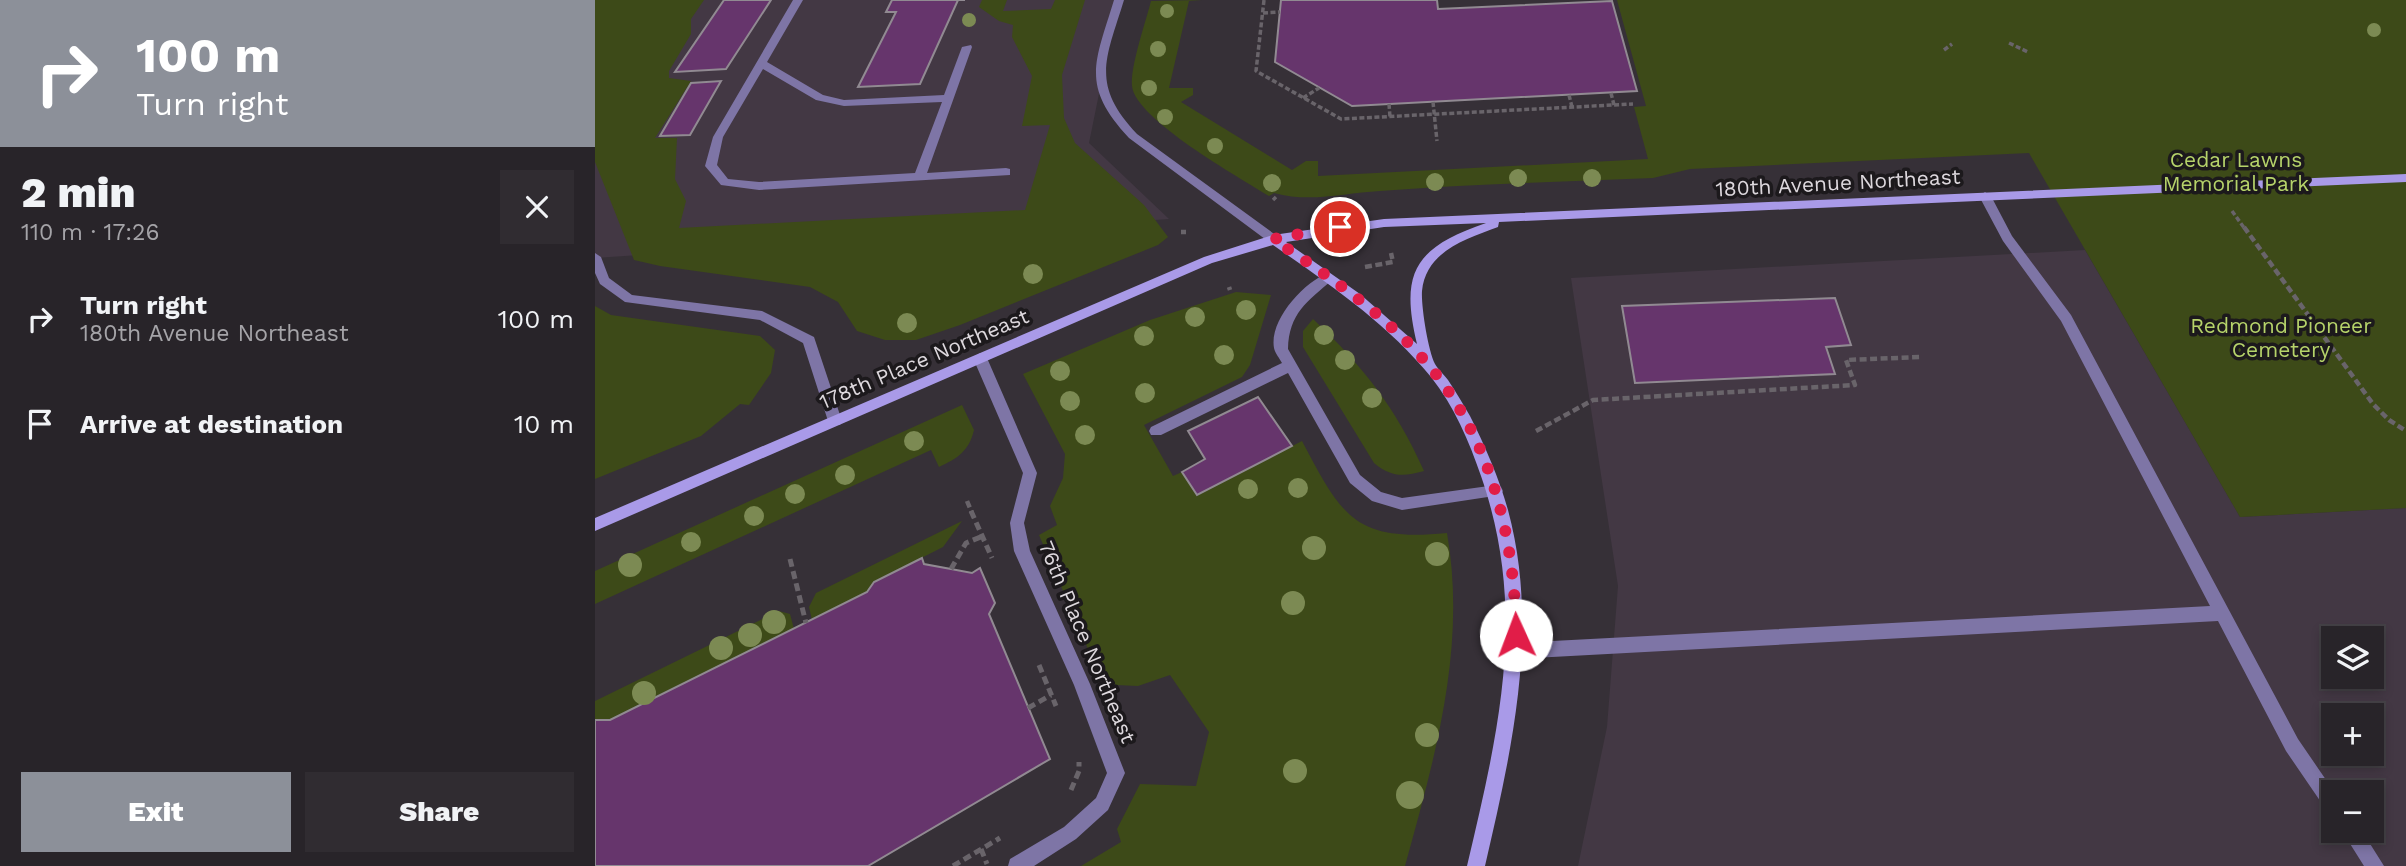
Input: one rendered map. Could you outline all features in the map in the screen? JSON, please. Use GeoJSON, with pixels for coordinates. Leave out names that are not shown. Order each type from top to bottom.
{"type":"FeatureCollection","features":[{"type":"Feature","properties":{"kind":"street"},"geometry":{"type":"LineString","coordinates":[[798,0],[718,137],[711,166],[725,182],[759,186],[1006,172]]}},
{"type":"Feature","properties":{"kind":"street"},"geometry":{"type":"LineString","coordinates":[[1119,0],[1101,66],[1100,83],[1104,103],[1115,119],[1133,136],[1328,277],[1376,315],[1429,366],[1451,394],[1466,421],[1496,491],[1508,539],[1514,584],[1516,651],[1509,718],[1476,866]]}},
{"type":"Feature","properties":{"kind":"street"},"geometry":{"type":"LineString","coordinates":[[919,178],[967,47]]}},
{"type":"Feature","properties":{"kind":"street"},"geometry":{"type":"LineString","coordinates":[[761,64],[820,98],[844,103],[948,98]]}},
{"type":"Feature","properties":{"kind":"street","name":"180th Avenue Northeast"},"geometry":{"type":"LineString","coordinates":[[1273,239],[1340,227],[1514,217],[2406,178]]}},
{"type":"Feature","properties":{"kind":"street"},"geometry":{"type":"LineString","coordinates":[[1985,196],[2007,239],[2066,318],[2292,745],[2321,787]]}},
{"type":"Feature","properties":{"kind":"street"},"geometry":{"type":"LineString","coordinates":[[1429,366],[1414,302],[1415,285],[1421,270],[1430,258],[1458,236],[1514,217]]}},
{"type":"Feature","properties":{"kind":"street","name":"178th Place Northeast"},"geometry":{"type":"LineString","coordinates":[[595,525],[1207,260],[1273,239]]}},
{"type":"Feature","properties":{"kind":"street"},"geometry":{"type":"LineString","coordinates":[[595,257],[604,281],[629,299],[762,316],[809,340],[835,421]]}},
{"type":"Feature","properties":{"kind":"street"},"geometry":{"type":"LineString","coordinates":[[1328,277],[1286,316],[1281,333],[1281,349],[1355,479],[1377,497],[1402,504],[1496,491]]}},
{"type":"Feature","properties":{"kind":"street","name":"76th Place Northeast"},"geometry":{"type":"LineString","coordinates":[[980,358],[1030,473],[1017,523],[1022,551],[1082,684],[1116,773],[1102,804],[1070,833],[1017,866]]}},
{"type":"Feature","properties":{"kind":"street"},"geometry":{"type":"LineString","coordinates":[[1156,431],[1289,366]]}},
{"type":"Feature","properties":{"kind":"street"},"geometry":{"type":"LineString","coordinates":[[1516,651],[2221,613]]}},
{"type":"Feature","properties":{"kind":"street"},"geometry":{"type":"LineString","coordinates":[[2359,843],[2375,866]]}},
{"type":"Feature","properties":{"kind":"path"},"geometry":{"type":"LineString","coordinates":[[1264,0],[1256,71],[1341,119],[1633,104]]}},
{"type":"Feature","properties":{"kind":"path"},"geometry":{"type":"LineString","coordinates":[[1263,13],[1280,12]]}},
{"type":"Feature","properties":{"kind":"path"},"geometry":{"type":"LineString","coordinates":[[2008,43],[2028,52]]}},
{"type":"Feature","properties":{"kind":"path"},"geometry":{"type":"LineString","coordinates":[[1944,50],[1952,44]]}},
{"type":"Feature","properties":{"kind":"path"},"geometry":{"type":"LineString","coordinates":[[1303,98],[1319,88]]}},
{"type":"Feature","properties":{"kind":"path"},"geometry":{"type":"LineString","coordinates":[[1611,93],[1614,105]]}},
{"type":"Feature","properties":{"kind":"path"},"geometry":{"type":"LineString","coordinates":[[1569,95],[1572,107]]}},
{"type":"Feature","properties":{"kind":"path"},"geometry":{"type":"LineString","coordinates":[[1433,102],[1437,141]]}},
{"type":"Feature","properties":{"kind":"path"},"geometry":{"type":"LineString","coordinates":[[1389,104],[1389,117]]}},
{"type":"Feature","properties":{"kind":"path"},"geometry":{"type":"LineString","coordinates":[[2213,185],[2372,404],[2406,431]]}},
{"type":"Feature","properties":{"kind":"path"},"geometry":{"type":"LineString","coordinates":[[1365,267],[1393,262],[1391,253]]}},
{"type":"Feature","properties":{"kind":"path"},"geometry":{"type":"LineString","coordinates":[[1536,431],[1593,400],[1855,385],[1846,360],[1921,357]]}},
{"type":"Feature","properties":{"kind":"path"},"geometry":{"type":"LineString","coordinates":[[967,501],[997,569]]}},
{"type":"Feature","properties":{"kind":"path"},"geometry":{"type":"LineString","coordinates":[[951,569],[966,543],[983,536]]}},
{"type":"Feature","properties":{"kind":"path"},"geometry":{"type":"LineString","coordinates":[[790,559],[806,623]]}},
{"type":"Feature","properties":{"kind":"path"},"geometry":{"type":"LineString","coordinates":[[1037,660],[1061,717]]}},
{"type":"Feature","properties":{"kind":"path"},"geometry":{"type":"LineString","coordinates":[[1028,708],[1051,695]]}},
{"type":"Feature","properties":{"kind":"path"},"geometry":{"type":"LineString","coordinates":[[1064,797],[1072,789],[1079,771],[1077,754]]}},
{"type":"Feature","properties":{"kind":"path"},"geometry":{"type":"LineString","coordinates":[[953,866],[1002,836]]}},
{"type":"Feature","properties":{"kind":"path"},"geometry":{"type":"LineString","coordinates":[[981,849],[987,866]]}},
{"type":"Feature","properties":{"kind":"shaded area"},"geometry":{"type":"Polygon","coordinates":[[[595,0],[1118,0],[1089,143],[1169,219],[595,258],[595,0]]]}},
{"type":"Feature","properties":{"kind":"shaded area"},"geometry":{"type":"Polygon","coordinates":[[[2085,250],[2240,517],[2406,508],[2406,866],[1578,866],[1607,727],[1618,586],[1571,278],[2085,250]]]}},
{"type":"Feature","properties":{"kind":"green space"},"geometry":{"type":"Polygon","coordinates":[[[595,0],[704,0],[691,19],[691,34],[669,71],[669,78],[691,81],[655,138],[677,138],[675,179],[686,201],[679,228],[1025,210],[1050,125],[1022,126],[1032,76],[1012,37],[1013,25],[999,21],[979,7],[982,0],[1007,0],[1003,11],[1051,9],[1055,0],[1085,0],[1062,75],[1064,118],[1075,143],[1144,205],[1168,237],[1158,245],[960,325],[916,340],[885,340],[857,331],[838,302],[810,287],[634,260],[595,162],[595,0]]]}},
{"type":"Feature","properties":{"kind":"green space","name":"Cedar Lawns Memorial Park"},"geometry":{"type":"Polygon","coordinates":[[[1202,0],[1189,1],[1169,88],[1193,88],[1193,95],[1181,102],[1292,170],[1306,161],[1318,161],[1318,176],[1648,159],[1634,107],[1646,106],[1617,0],[2406,0],[2406,508],[2240,517],[2029,153],[1690,169],[1653,178],[1448,187],[1314,197],[1274,193],[1269,196],[1169,131],[1151,115],[1138,99],[1132,86],[1136,56],[1151,1],[1202,0]]]}},
{"type":"Feature","properties":{"kind":"green space"},"geometry":{"type":"Polygon","coordinates":[[[1236,292],[1271,295],[1250,365],[1242,377],[1144,425],[1173,476],[1182,472],[1197,495],[1302,441],[1329,489],[1355,519],[1371,528],[1391,533],[1447,533],[1453,618],[1445,701],[1437,743],[1405,866],[1081,866],[1121,842],[1117,829],[1140,784],[1196,786],[1209,732],[1170,675],[1138,686],[1116,685],[1094,663],[1039,535],[1057,525],[1050,506],[1063,478],[1065,454],[1023,374],[1150,320],[1236,292]]]}},
{"type":"Feature","properties":{"kind":"green space"},"geometry":{"type":"Polygon","coordinates":[[[595,306],[611,315],[760,336],[775,350],[771,373],[749,405],[740,404],[701,436],[595,479],[595,306]]]}},
{"type":"Feature","properties":{"kind":"green space"},"geometry":{"type":"Polygon","coordinates":[[[1313,319],[1348,354],[1377,389],[1402,427],[1424,471],[1398,474],[1386,471],[1374,463],[1303,347],[1303,331],[1313,319]]]}},
{"type":"Feature","properties":{"kind":"green space"},"geometry":{"type":"Polygon","coordinates":[[[962,405],[974,430],[966,449],[946,464],[939,467],[931,450],[595,604],[595,571],[962,405]]]}},
{"type":"Feature","properties":{"kind":"green space"},"geometry":{"type":"Polygon","coordinates":[[[962,521],[943,547],[874,582],[867,592],[812,620],[809,607],[816,593],[962,521]]]}},
{"type":"Feature","properties":{"kind":"green space"},"geometry":{"type":"Polygon","coordinates":[[[779,611],[790,614],[794,629],[610,720],[595,720],[595,701],[779,611]]]}},
{"type":"Feature","properties":{"kind":"building"},"geometry":{"type":"Polygon","coordinates":[[[724,0],[771,0],[726,69],[675,72],[724,0]]]}},
{"type":"Feature","properties":{"kind":"building"},"geometry":{"type":"Polygon","coordinates":[[[892,0],[958,0],[920,84],[858,87],[896,12],[886,12],[892,0]]]}},
{"type":"Feature","properties":{"kind":"building"},"geometry":{"type":"Polygon","coordinates":[[[1281,0],[1437,0],[1438,9],[1612,1],[1637,91],[1352,106],[1275,62],[1281,0]]]}},
{"type":"Feature","properties":{"kind":"building"},"geometry":{"type":"Polygon","coordinates":[[[721,81],[690,135],[660,136],[691,83],[721,81]]]}},
{"type":"Feature","properties":{"kind":"building"},"geometry":{"type":"Polygon","coordinates":[[[1835,298],[1851,345],[1826,347],[1835,374],[1635,383],[1622,306],[1835,298]]]}},
{"type":"Feature","properties":{"kind":"building"},"geometry":{"type":"Polygon","coordinates":[[[1258,397],[1292,446],[1197,495],[1182,472],[1205,459],[1188,431],[1258,397]]]}},
{"type":"Feature","properties":{"kind":"building"},"geometry":{"type":"Polygon","coordinates":[[[922,558],[924,564],[972,573],[980,568],[995,603],[989,614],[1050,759],[868,866],[595,866],[595,720],[610,720],[867,592],[874,582],[922,558]]]}},
{"type":"Feature","properties":{"kind":"route"},"geometry":{"type":"LineString","coordinates":[[1340,227],[1273,239],[1376,315],[1429,366],[1451,394],[1466,421],[1496,491],[1508,539],[1514,584],[1516,635]]}},
{"type":"Feature","properties":{"kind":"park label","name":"Redmond Pioneer Cemetery"},"geometry":{"type":"Point","coordinates":[2281,338]}}]}
